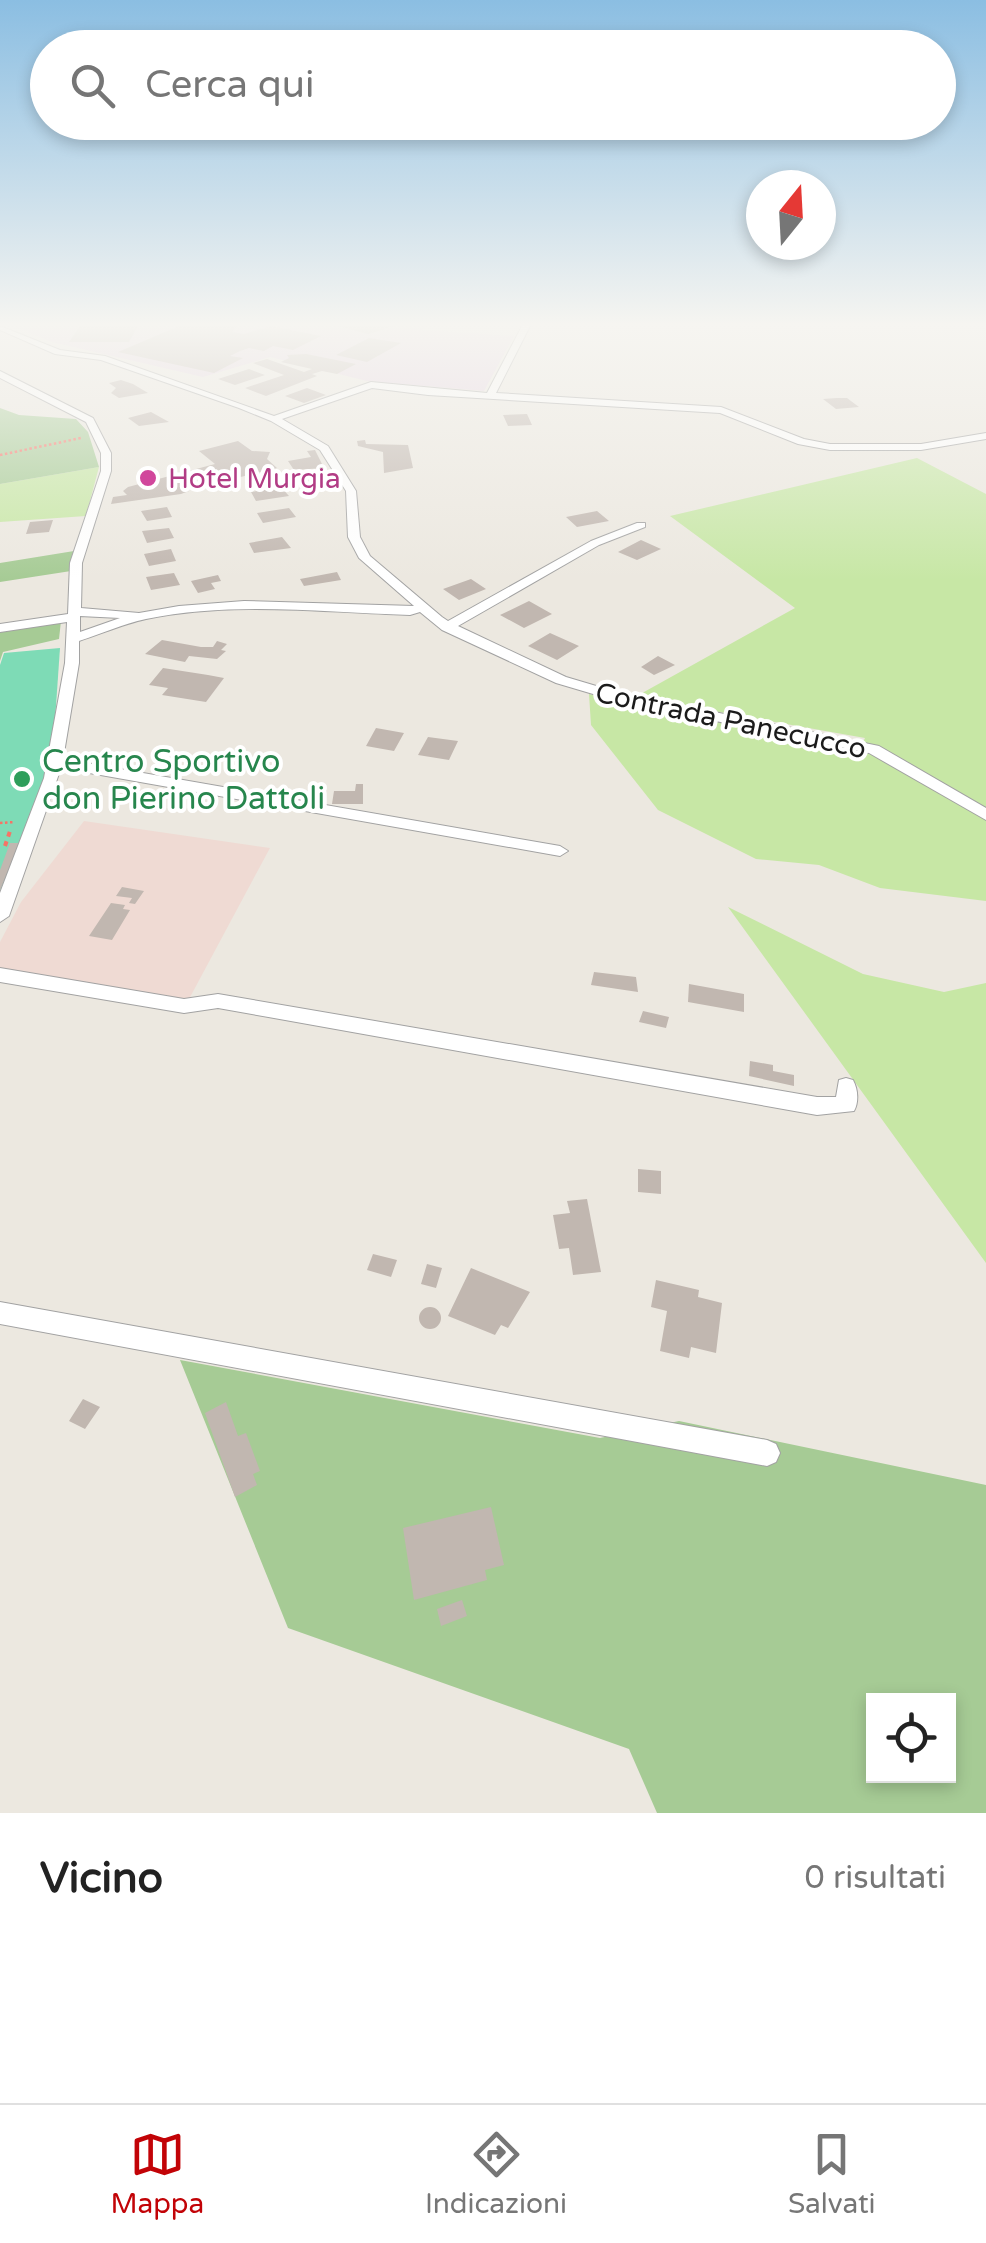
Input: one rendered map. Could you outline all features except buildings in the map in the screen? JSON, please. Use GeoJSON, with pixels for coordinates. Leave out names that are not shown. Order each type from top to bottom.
{"type":"FeatureCollection","features":[{"type":"Feature","properties":{"kind":"street"},"geometry":{"type":"LineString","coordinates":[[0,916],[56,762],[73,639],[76,562],[106,471],[100,434],[90,420],[72,411]]}},
{"type":"Feature","properties":{"kind":"street","name":"Contrada Panecucco"},"geometry":{"type":"LineString","coordinates":[[251,411],[324,448],[351,492],[354,537],[365,558],[447,627],[581,687],[874,749],[986,815]]}},
{"type":"Feature","properties":{"kind":"street"},"geometry":{"type":"LineString","coordinates":[[274,419],[298,411]]}},
{"type":"Feature","properties":{"kind":"street"},"geometry":{"type":"LineString","coordinates":[[723,411],[802,442],[830,447],[921,447],[986,436]]}},
{"type":"Feature","properties":{"kind":"street"},"geometry":{"type":"LineString","coordinates":[[447,627],[594,543],[640,525]]}},
{"type":"Feature","properties":{"kind":"street"},"geometry":{"type":"LineString","coordinates":[[0,628],[74,614],[145,615],[264,606],[410,611],[422,608]]}},
{"type":"Feature","properties":{"kind":"street"},"geometry":{"type":"LineString","coordinates":[[73,639],[145,615]]}},
{"type":"Feature","properties":{"kind":"street"},"geometry":{"type":"LineString","coordinates":[[56,762],[560,852]]}},
{"type":"Feature","properties":{"kind":"street"},"geometry":{"type":"LineString","coordinates":[[0,975],[184,1006],[218,1001],[817,1106],[847,1104],[846,1086]]}},
{"type":"Feature","properties":{"kind":"street"},"geometry":{"type":"LineString","coordinates":[[0,1313],[767,1454]]}},
{"type":"Feature","properties":{"kind":"path"},"geometry":{"type":"LineString","coordinates":[[0,455],[100,434]]}},
{"type":"Feature","properties":{"kind":"path"},"geometry":{"type":"LineString","coordinates":[[0,823],[20,822]]}},
{"type":"Feature","properties":{"kind":"shaded area"},"geometry":{"type":"Polygon","coordinates":[[[84,821],[270,848],[188,1001],[0,969],[0,942],[21,902],[84,821]]]}},
{"type":"Feature","properties":{"kind":"green space"},"geometry":{"type":"Polygon","coordinates":[[[0,411],[76,419],[88,432],[99,467],[0,484],[0,411]]]}},
{"type":"Feature","properties":{"kind":"green space"},"geometry":{"type":"Polygon","coordinates":[[[917,458],[986,494],[986,901],[880,888],[819,865],[756,859],[658,810],[591,725],[589,694],[881,755],[863,742],[865,738],[635,697],[795,608],[670,516],[917,458]]]}},
{"type":"Feature","properties":{"kind":"green space"},"geometry":{"type":"Polygon","coordinates":[[[99,467],[86,516],[0,522],[0,484],[99,467]]]}},
{"type":"Feature","properties":{"kind":"green space"},"geometry":{"type":"Polygon","coordinates":[[[74,551],[71,571],[0,582],[0,563],[74,551]]]}},
{"type":"Feature","properties":{"kind":"green space"},"geometry":{"type":"Polygon","coordinates":[[[61,621],[59,639],[3,652],[0,661],[0,630],[61,621]]]}},
{"type":"Feature","properties":{"kind":"green space","name":"Centro Sportivo don Pierino Dattoli"},"geometry":{"type":"Polygon","coordinates":[[[60,648],[53,749],[34,810],[0,890],[0,665],[4,653],[60,648]]]}},
{"type":"Feature","properties":{"kind":"green space"},"geometry":{"type":"Polygon","coordinates":[[[728,907],[863,974],[944,992],[986,983],[986,1263],[728,907]]]}},
{"type":"Feature","properties":{"kind":"green space"},"geometry":{"type":"Polygon","coordinates":[[[180,1360],[600,1438],[679,1421],[986,1485],[986,1813],[657,1813],[629,1749],[288,1628],[180,1360]]]}},
{"type":"Feature","properties":{"kind":"place","name":"Hotel Murgia"},"geometry":{"type":"Point","coordinates":[148,478]}},
{"type":"Feature","properties":{"kind":"place","name":"Centro Sportivo don Pierino Dattoli"},"geometry":{"type":"Point","coordinates":[22,779]}}]}
